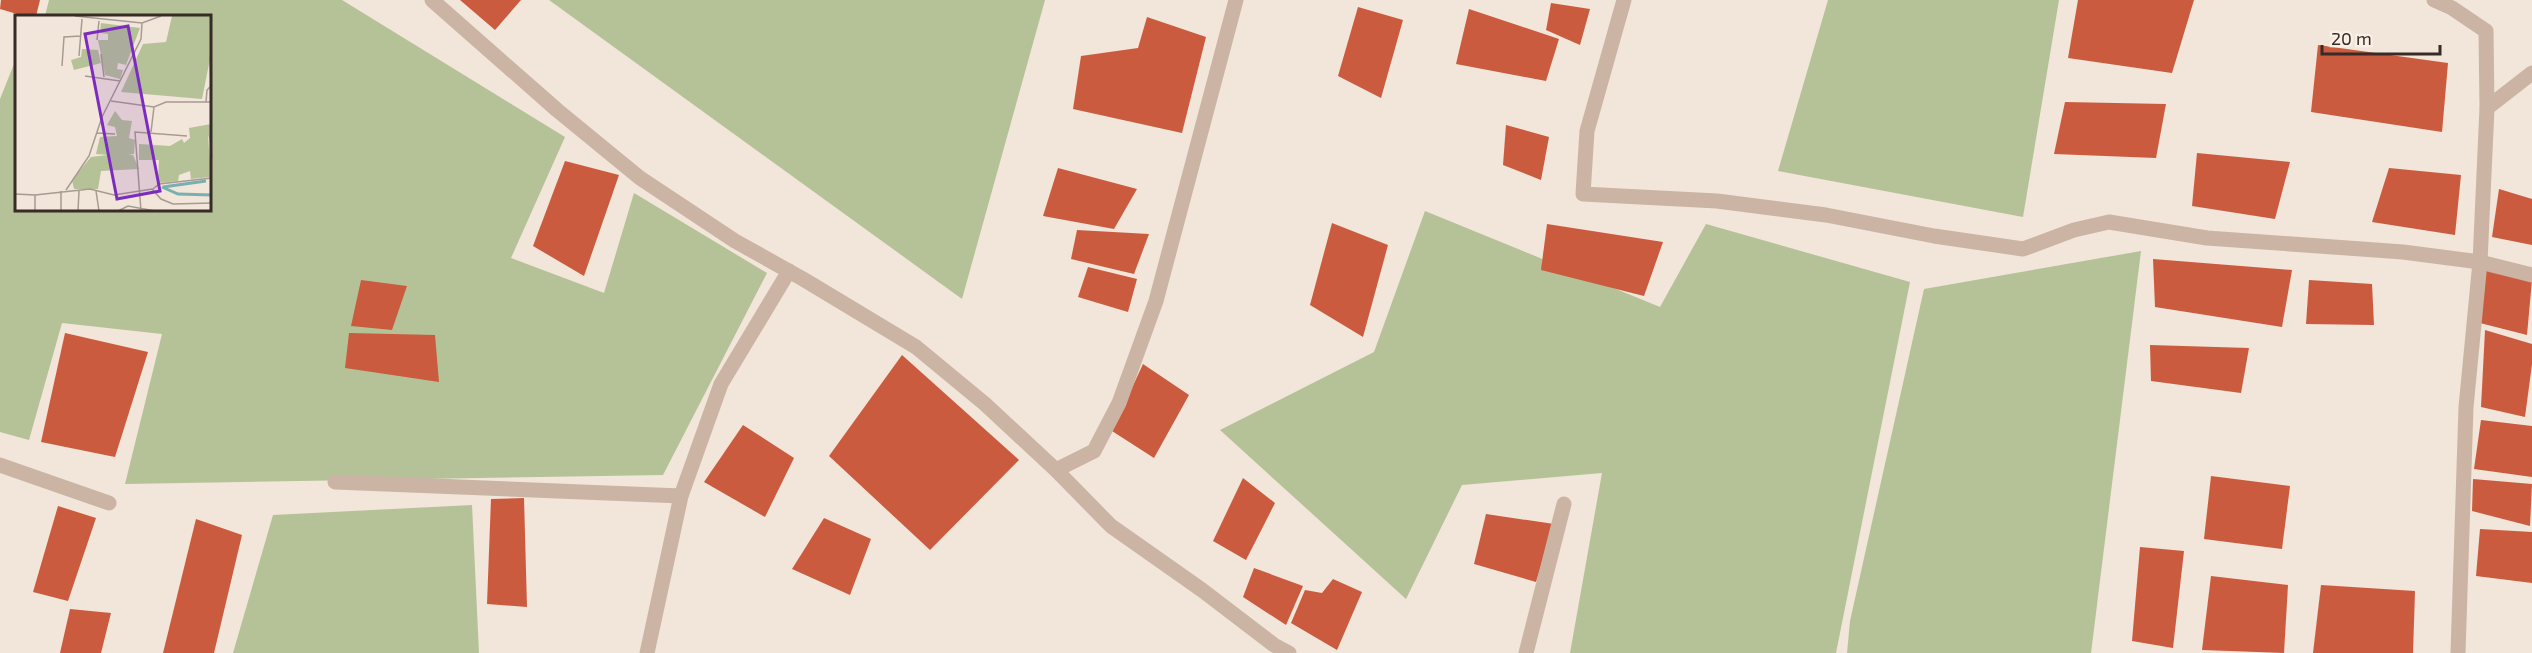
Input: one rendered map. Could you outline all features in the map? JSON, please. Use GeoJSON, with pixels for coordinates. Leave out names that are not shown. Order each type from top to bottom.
{"type":"FeatureCollection","features":[{"type":"Feature","properties":{"kind":"street"},"geometry":{"type":"LineString","coordinates":[[432,0],[557,110],[640,178],[735,242],[789,271],[916,347],[985,404],[1056,470],[1111,526],[1289,653]]}},
{"type":"Feature","properties":{"kind":"street"},"geometry":{"type":"LineString","coordinates":[[1056,470],[1094,451],[1119,403],[1156,301],[1236,0]]}},
{"type":"Feature","properties":{"kind":"street"},"geometry":{"type":"LineString","coordinates":[[1624,0],[1587,131],[1582,194],[1717,201],[1826,215],[1934,236],[2023,249],[2074,230],[2109,222],[2207,238],[2403,252],[2480,262],[2532,275]]}},
{"type":"Feature","properties":{"kind":"street"},"geometry":{"type":"LineString","coordinates":[[2434,0],[2452,8],[2486,31],[2487,108],[2480,262],[2466,407],[2458,653]]}},
{"type":"Feature","properties":{"kind":"street"},"geometry":{"type":"LineString","coordinates":[[2487,108],[2532,73]]}},
{"type":"Feature","properties":{"kind":"street"},"geometry":{"type":"LineString","coordinates":[[647,653],[681,496],[721,384],[789,271]]}},
{"type":"Feature","properties":{"kind":"street"},"geometry":{"type":"LineString","coordinates":[[0,465],[110,503]]}},
{"type":"Feature","properties":{"kind":"street"},"geometry":{"type":"LineString","coordinates":[[335,482],[681,496]]}},
{"type":"Feature","properties":{"kind":"street"},"geometry":{"type":"LineString","coordinates":[[1526,653],[1564,504]]}},
{"type":"Feature","properties":{"kind":"green space"},"geometry":{"type":"Polygon","coordinates":[[[49,0],[342,0],[565,137],[511,258],[604,293],[634,193],[767,273],[663,475],[125,484],[162,334],[62,323],[29,440],[0,432],[0,99],[15,62],[15,212],[212,212],[212,15],[45,15],[49,0]]]}},
{"type":"Feature","properties":{"kind":"green space"},"geometry":{"type":"Polygon","coordinates":[[[549,0],[1045,0],[962,299],[549,0]]]}},
{"type":"Feature","properties":{"kind":"green space"},"geometry":{"type":"Polygon","coordinates":[[[1828,0],[2059,0],[2023,217],[1778,171],[1828,0]]]}},
{"type":"Feature","properties":{"kind":"green space"},"geometry":{"type":"Polygon","coordinates":[[[1425,211],[1660,307],[1706,224],[1910,282],[1836,653],[1570,653],[1602,473],[1462,485],[1406,599],[1220,430],[1374,352],[1425,211]]]}},
{"type":"Feature","properties":{"kind":"green space"},"geometry":{"type":"Polygon","coordinates":[[[2141,251],[2091,653],[1847,653],[1850,621],[1924,289],[2141,251]]]}},
{"type":"Feature","properties":{"kind":"green space"},"geometry":{"type":"Polygon","coordinates":[[[472,505],[479,653],[233,653],[273,515],[472,505]]]}},
{"type":"Feature","properties":{"kind":"building"},"geometry":{"type":"Polygon","coordinates":[[[1,0],[40,0],[36,15],[21,15],[0,9],[1,0]]]}},
{"type":"Feature","properties":{"kind":"building"},"geometry":{"type":"Polygon","coordinates":[[[460,0],[521,0],[495,30],[460,0]]]}},
{"type":"Feature","properties":{"kind":"building"},"geometry":{"type":"Polygon","coordinates":[[[2078,0],[2194,0],[2172,73],[2068,58],[2078,0]]]}},
{"type":"Feature","properties":{"kind":"building"},"geometry":{"type":"Polygon","coordinates":[[[1551,3],[1590,9],[1580,45],[1546,30],[1551,3]]]}},
{"type":"Feature","properties":{"kind":"building"},"geometry":{"type":"Polygon","coordinates":[[[1358,7],[1403,20],[1381,98],[1338,76],[1358,7]]]}},
{"type":"Feature","properties":{"kind":"building"},"geometry":{"type":"Polygon","coordinates":[[[1469,9],[1559,39],[1546,81],[1456,64],[1469,9]]]}},
{"type":"Feature","properties":{"kind":"building"},"geometry":{"type":"Polygon","coordinates":[[[1147,17],[1206,37],[1182,133],[1073,109],[1081,56],[1138,48],[1147,17]]]}},
{"type":"Feature","properties":{"kind":"building"},"geometry":{"type":"Polygon","coordinates":[[[2318,45],[2448,63],[2442,132],[2311,112],[2318,45]]]}},
{"type":"Feature","properties":{"kind":"building"},"geometry":{"type":"Polygon","coordinates":[[[2065,102],[2166,104],[2156,158],[2054,154],[2065,102]]]}},
{"type":"Feature","properties":{"kind":"building"},"geometry":{"type":"Polygon","coordinates":[[[1506,125],[1549,137],[1541,180],[1503,165],[1506,125]]]}},
{"type":"Feature","properties":{"kind":"building"},"geometry":{"type":"Polygon","coordinates":[[[2197,153],[2290,162],[2275,219],[2192,206],[2197,153]]]}},
{"type":"Feature","properties":{"kind":"building"},"geometry":{"type":"Polygon","coordinates":[[[565,161],[619,175],[584,276],[533,246],[565,161]]]}},
{"type":"Feature","properties":{"kind":"building"},"geometry":{"type":"Polygon","coordinates":[[[1058,168],[1137,189],[1114,229],[1043,216],[1058,168]]]}},
{"type":"Feature","properties":{"kind":"building"},"geometry":{"type":"Polygon","coordinates":[[[2389,168],[2461,175],[2455,235],[2372,222],[2389,168]]]}},
{"type":"Feature","properties":{"kind":"building"},"geometry":{"type":"Polygon","coordinates":[[[2499,189],[2532,199],[2532,245],[2492,237],[2499,189]]]}},
{"type":"Feature","properties":{"kind":"building"},"geometry":{"type":"Polygon","coordinates":[[[1332,223],[1388,245],[1363,337],[1310,305],[1332,223]]]}},
{"type":"Feature","properties":{"kind":"building"},"geometry":{"type":"Polygon","coordinates":[[[1547,224],[1663,242],[1644,296],[1541,270],[1547,224]]]}},
{"type":"Feature","properties":{"kind":"building"},"geometry":{"type":"Polygon","coordinates":[[[1077,230],[1149,234],[1134,274],[1071,259],[1077,230]]]}},
{"type":"Feature","properties":{"kind":"building"},"geometry":{"type":"Polygon","coordinates":[[[2153,259],[2292,270],[2282,327],[2155,307],[2153,259]]]}},
{"type":"Feature","properties":{"kind":"building"},"geometry":{"type":"Polygon","coordinates":[[[1088,267],[1137,279],[1128,312],[1078,297],[1088,267]]]}},
{"type":"Feature","properties":{"kind":"building"},"geometry":{"type":"Polygon","coordinates":[[[2485,269],[2532,280],[2527,335],[2480,323],[2485,269]]]}},
{"type":"Feature","properties":{"kind":"building"},"geometry":{"type":"Polygon","coordinates":[[[361,280],[407,286],[392,330],[351,326],[361,280]]]}},
{"type":"Feature","properties":{"kind":"building"},"geometry":{"type":"Polygon","coordinates":[[[2309,280],[2372,284],[2374,325],[2306,324],[2309,280]]]}},
{"type":"Feature","properties":{"kind":"building"},"geometry":{"type":"Polygon","coordinates":[[[2485,330],[2532,344],[2532,364],[2525,417],[2481,407],[2485,330]]]}},
{"type":"Feature","properties":{"kind":"building"},"geometry":{"type":"Polygon","coordinates":[[[65,333],[148,352],[115,457],[41,442],[65,333]]]}},
{"type":"Feature","properties":{"kind":"building"},"geometry":{"type":"Polygon","coordinates":[[[349,333],[435,335],[439,382],[345,368],[349,333]]]}},
{"type":"Feature","properties":{"kind":"building"},"geometry":{"type":"Polygon","coordinates":[[[2150,345],[2249,348],[2241,393],[2151,381],[2150,345]]]}},
{"type":"Feature","properties":{"kind":"building"},"geometry":{"type":"Polygon","coordinates":[[[902,355],[1019,460],[930,550],[829,456],[902,355]]]}},
{"type":"Feature","properties":{"kind":"building"},"geometry":{"type":"Polygon","coordinates":[[[1143,364],[1189,395],[1154,458],[1112,431],[1143,364]]]}},
{"type":"Feature","properties":{"kind":"building"},"geometry":{"type":"Polygon","coordinates":[[[2481,420],[2532,426],[2532,477],[2474,469],[2481,420]]]}},
{"type":"Feature","properties":{"kind":"building"},"geometry":{"type":"Polygon","coordinates":[[[743,425],[794,458],[765,517],[704,482],[743,425]]]}},
{"type":"Feature","properties":{"kind":"building"},"geometry":{"type":"Polygon","coordinates":[[[2211,476],[2290,486],[2282,549],[2204,539],[2211,476]]]}},
{"type":"Feature","properties":{"kind":"building"},"geometry":{"type":"Polygon","coordinates":[[[1243,478],[1275,503],[1246,560],[1213,541],[1243,478]]]}},
{"type":"Feature","properties":{"kind":"building"},"geometry":{"type":"Polygon","coordinates":[[[2473,479],[2532,484],[2530,526],[2472,511],[2473,479]]]}},
{"type":"Feature","properties":{"kind":"building"},"geometry":{"type":"Polygon","coordinates":[[[524,498],[527,607],[487,604],[491,499],[524,498]]]}},
{"type":"Feature","properties":{"kind":"building"},"geometry":{"type":"Polygon","coordinates":[[[58,506],[96,518],[68,601],[33,592],[58,506]]]}},
{"type":"Feature","properties":{"kind":"building"},"geometry":{"type":"Polygon","coordinates":[[[1486,514],[1554,524],[1536,582],[1474,564],[1486,514]]]}},
{"type":"Feature","properties":{"kind":"building"},"geometry":{"type":"Polygon","coordinates":[[[824,518],[871,539],[850,595],[792,569],[824,518]]]}},
{"type":"Feature","properties":{"kind":"building"},"geometry":{"type":"Polygon","coordinates":[[[196,519],[242,535],[214,653],[163,653],[196,519]]]}},
{"type":"Feature","properties":{"kind":"building"},"geometry":{"type":"Polygon","coordinates":[[[2480,529],[2532,532],[2532,583],[2476,576],[2480,529]]]}},
{"type":"Feature","properties":{"kind":"building"},"geometry":{"type":"Polygon","coordinates":[[[2140,547],[2184,551],[2173,648],[2132,641],[2140,547]]]}},
{"type":"Feature","properties":{"kind":"building"},"geometry":{"type":"Polygon","coordinates":[[[1254,568],[1303,586],[1286,625],[1243,597],[1254,568]]]}},
{"type":"Feature","properties":{"kind":"building"},"geometry":{"type":"Polygon","coordinates":[[[2211,576],[2288,585],[2284,653],[2202,650],[2211,576]]]}},
{"type":"Feature","properties":{"kind":"building"},"geometry":{"type":"Polygon","coordinates":[[[1333,579],[1362,592],[1337,650],[1291,623],[1305,590],[1322,593],[1333,579]]]}},
{"type":"Feature","properties":{"kind":"building"},"geometry":{"type":"Polygon","coordinates":[[[2321,585],[2415,591],[2413,653],[2313,653],[2321,585]]]}},
{"type":"Feature","properties":{"kind":"building"},"geometry":{"type":"Polygon","coordinates":[[[70,609],[111,613],[101,653],[60,653],[70,609]]]}}]}
